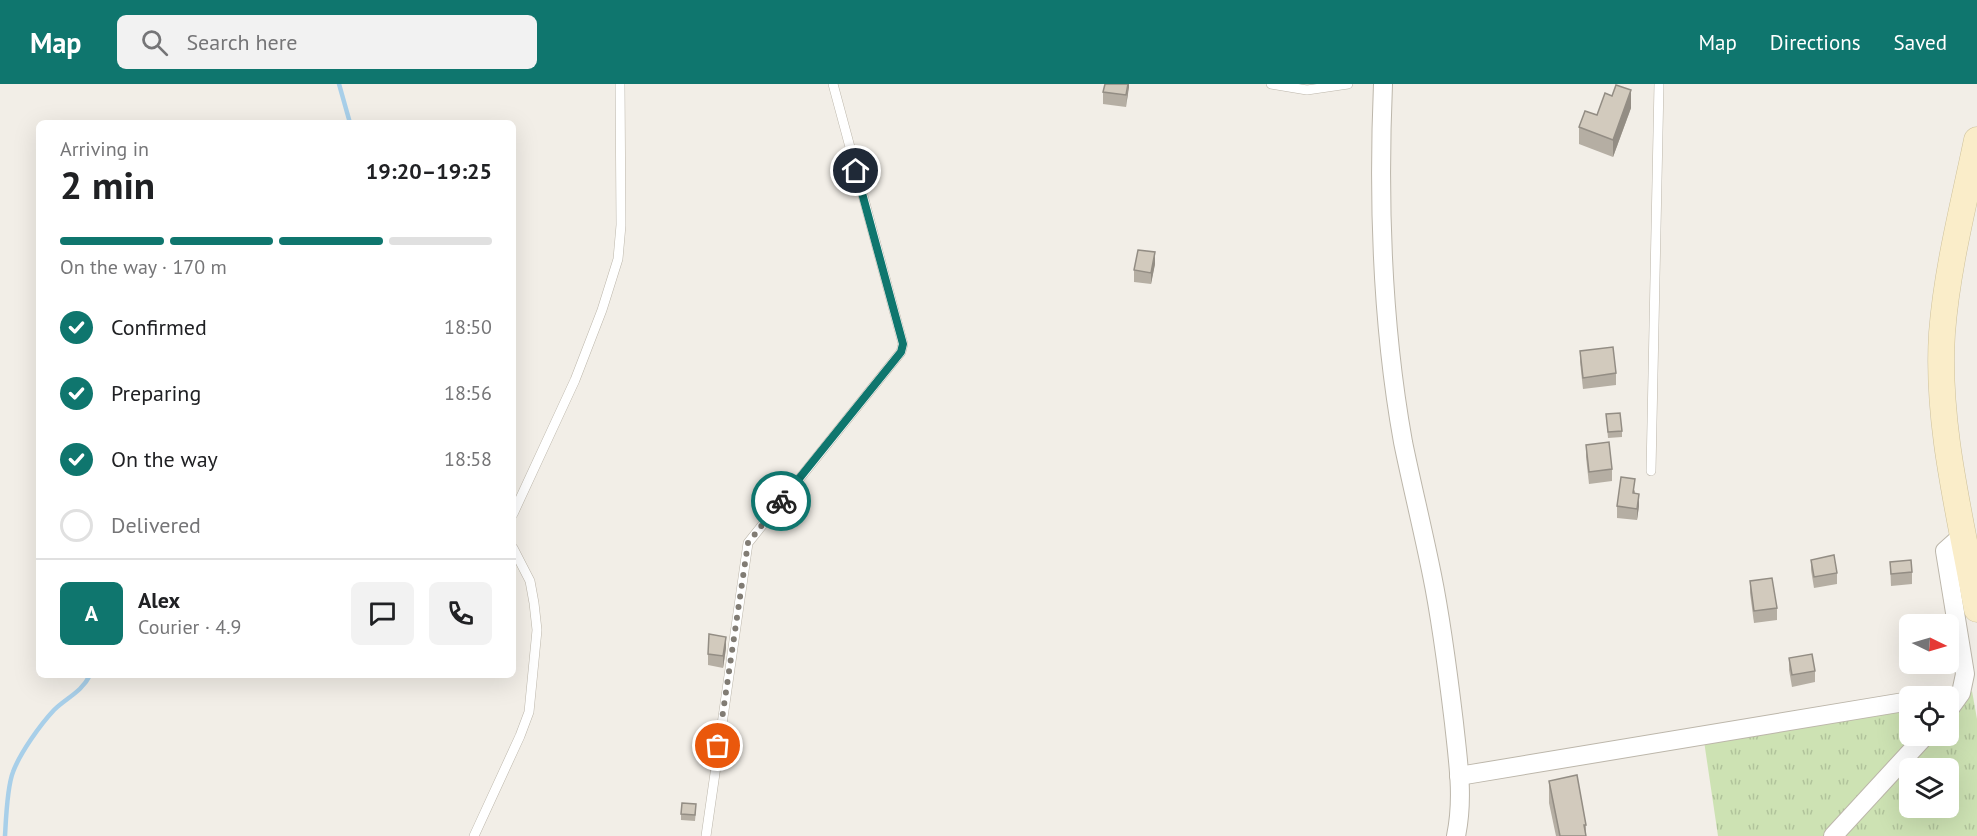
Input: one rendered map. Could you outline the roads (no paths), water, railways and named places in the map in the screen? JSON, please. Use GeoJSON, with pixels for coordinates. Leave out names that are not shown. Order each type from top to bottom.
{"type":"FeatureCollection","features":[{"type":"Feature","properties":{"kind":"main road"},"geometry":{"type":"LineString","coordinates":[[1977,140],[1949,273],[1942,334],[1943,391],[1948,447],[1977,609]]}},
{"type":"Feature","properties":{"kind":"street"},"geometry":{"type":"LineString","coordinates":[[1383,84],[1381,129],[1384,247],[1392,366],[1403,440],[1445,652],[1461,808],[1456,836]]}},
{"type":"Feature","properties":{"kind":"street"},"geometry":{"type":"LineString","coordinates":[[1959,696],[1965,674],[1945,551],[1964,534]]}},
{"type":"Feature","properties":{"kind":"street"},"geometry":{"type":"LineString","coordinates":[[1459,776],[1899,704]]}},
{"type":"Feature","properties":{"kind":"street"},"geometry":{"type":"LineString","coordinates":[[1833,836],[1916,746]]}},
{"type":"Feature","properties":{"kind":"lane"},"geometry":{"type":"LineString","coordinates":[[516,508],[575,380],[602,310],[618,259],[621,225],[620,84]]}},
{"type":"Feature","properties":{"kind":"lane"},"geometry":{"type":"LineString","coordinates":[[706,836],[748,543],[901,352],[903,344],[833,84]]}},
{"type":"Feature","properties":{"kind":"lane"},"geometry":{"type":"LineString","coordinates":[[1270,84],[1307,90],[1348,84]]}},
{"type":"Feature","properties":{"kind":"lane"},"geometry":{"type":"LineString","coordinates":[[1651,471],[1659,84]]}},
{"type":"Feature","properties":{"kind":"lane"},"geometry":{"type":"LineString","coordinates":[[474,836],[529,712],[537,630],[530,581],[516,554]]}},
{"type":"Feature","properties":{"kind":"waterway"},"geometry":{"type":"LineString","coordinates":[[339,84],[349,120]]}},
{"type":"Feature","properties":{"kind":"waterway"},"geometry":{"type":"LineString","coordinates":[[5,836],[9,786],[20,756],[49,716],[88,678]]}}]}
